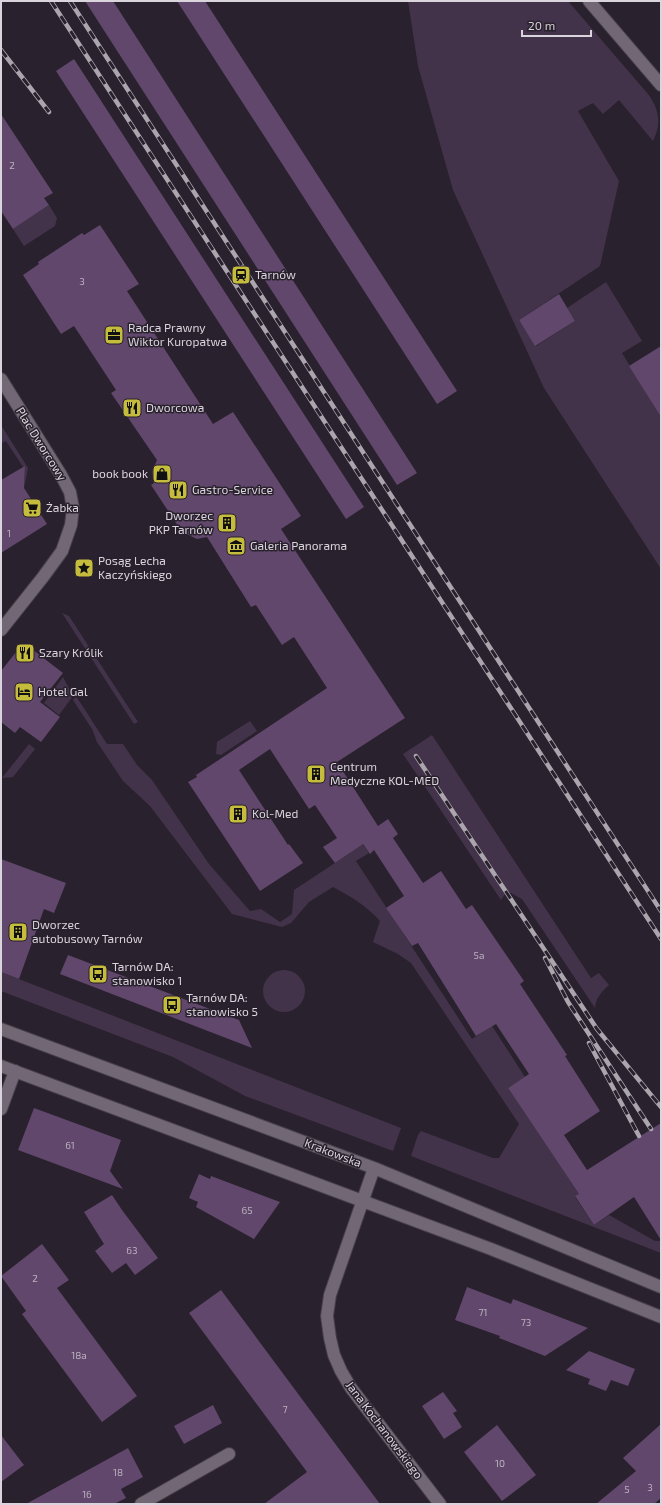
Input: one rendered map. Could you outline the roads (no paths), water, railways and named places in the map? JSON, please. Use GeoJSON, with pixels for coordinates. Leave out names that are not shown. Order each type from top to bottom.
{"type":"FeatureCollection","features":[{"type":"Feature","properties":{"kind":"street"},"geometry":{"type":"LineString","coordinates":[[589,1],[661,85]]}},
{"type":"Feature","properties":{"kind":"street","name":"Plac Dworcowy"},"geometry":{"type":"LineString","coordinates":[[1,380],[61,475],[70,492],[72,504],[71,525],[62,551],[44,577],[1,630]]}},
{"type":"Feature","properties":{"kind":"street","name":"Krakowska"},"geometry":{"type":"LineString","coordinates":[[1,1029],[374,1168],[661,1287]]}},
{"type":"Feature","properties":{"kind":"street"},"geometry":{"type":"LineString","coordinates":[[1,1066],[362,1201],[661,1316]]}},
{"type":"Feature","properties":{"kind":"street"},"geometry":{"type":"LineString","coordinates":[[1,1109],[15,1071]]}},
{"type":"Feature","properties":{"kind":"street","name":"Jana Kochanowskiego"},"geometry":{"type":"LineString","coordinates":[[374,1168],[330,1295],[328,1316],[330,1338],[334,1355],[351,1388],[440,1504]]}},
{"type":"Feature","properties":{"kind":"street"},"geometry":{"type":"LineString","coordinates":[[141,1504],[229,1454]]}},
{"type":"Feature","properties":{"kind":"railway"},"geometry":{"type":"LineString","coordinates":[[51,1],[661,939]]}},
{"type":"Feature","properties":{"kind":"railway"},"geometry":{"type":"LineString","coordinates":[[70,1],[661,911]]}},
{"type":"Feature","properties":{"kind":"railway"},"geometry":{"type":"LineString","coordinates":[[1,50],[49,112]]}},
{"type":"Feature","properties":{"kind":"railway"},"geometry":{"type":"LineString","coordinates":[[416,756],[597,1029],[661,1107]]}},
{"type":"Feature","properties":{"kind":"railway"},"geometry":{"type":"LineString","coordinates":[[545,958],[568,1002],[651,1129]]}},
{"type":"Feature","properties":{"kind":"railway"},"geometry":{"type":"LineString","coordinates":[[589,1043],[639,1136]]}},
{"type":"Feature","properties":{"kind":"place","name":"Tarnów"},"geometry":{"type":"Point","coordinates":[241,275]}},
{"type":"Feature","properties":{"kind":"place","name":"Radca Prawny Wiktor Kuropatwa"},"geometry":{"type":"Point","coordinates":[114,335]}},
{"type":"Feature","properties":{"kind":"place","name":"Dworcowa"},"geometry":{"type":"Point","coordinates":[132,408]}},
{"type":"Feature","properties":{"kind":"place","name":"book book"},"geometry":{"type":"Point","coordinates":[162,474]}},
{"type":"Feature","properties":{"kind":"place","name":"Gastro-Service"},"geometry":{"type":"Point","coordinates":[178,490]}},
{"type":"Feature","properties":{"kind":"place","name":"Żabka"},"geometry":{"type":"Point","coordinates":[32,508]}},
{"type":"Feature","properties":{"kind":"place","name":"Dworzec PKP Tarnów"},"geometry":{"type":"Point","coordinates":[227,523]}},
{"type":"Feature","properties":{"kind":"place","name":"Galeria Panorama"},"geometry":{"type":"Point","coordinates":[236,546]}},
{"type":"Feature","properties":{"kind":"place","name":"Posąg Lecha Kaczyńskiego"},"geometry":{"type":"Point","coordinates":[84,568]}},
{"type":"Feature","properties":{"kind":"place","name":"Szary Królik"},"geometry":{"type":"Point","coordinates":[25,653]}},
{"type":"Feature","properties":{"kind":"place","name":"Hotel Gal"},"geometry":{"type":"Point","coordinates":[24,692]}},
{"type":"Feature","properties":{"kind":"place","name":"Centrum Medyczne KOL-MED"},"geometry":{"type":"Point","coordinates":[316,774]}},
{"type":"Feature","properties":{"kind":"place","name":"Kol-Med"},"geometry":{"type":"Point","coordinates":[238,814]}},
{"type":"Feature","properties":{"kind":"place","name":"Dworzec autobusowy Tarnów"},"geometry":{"type":"Point","coordinates":[18,932]}},
{"type":"Feature","properties":{"kind":"place","name":"Tarnów DA: stanowisko 1"},"geometry":{"type":"Point","coordinates":[98,974]}},
{"type":"Feature","properties":{"kind":"place","name":"Tarnów DA: stanowisko 5"},"geometry":{"type":"Point","coordinates":[172,1005]}}]}
